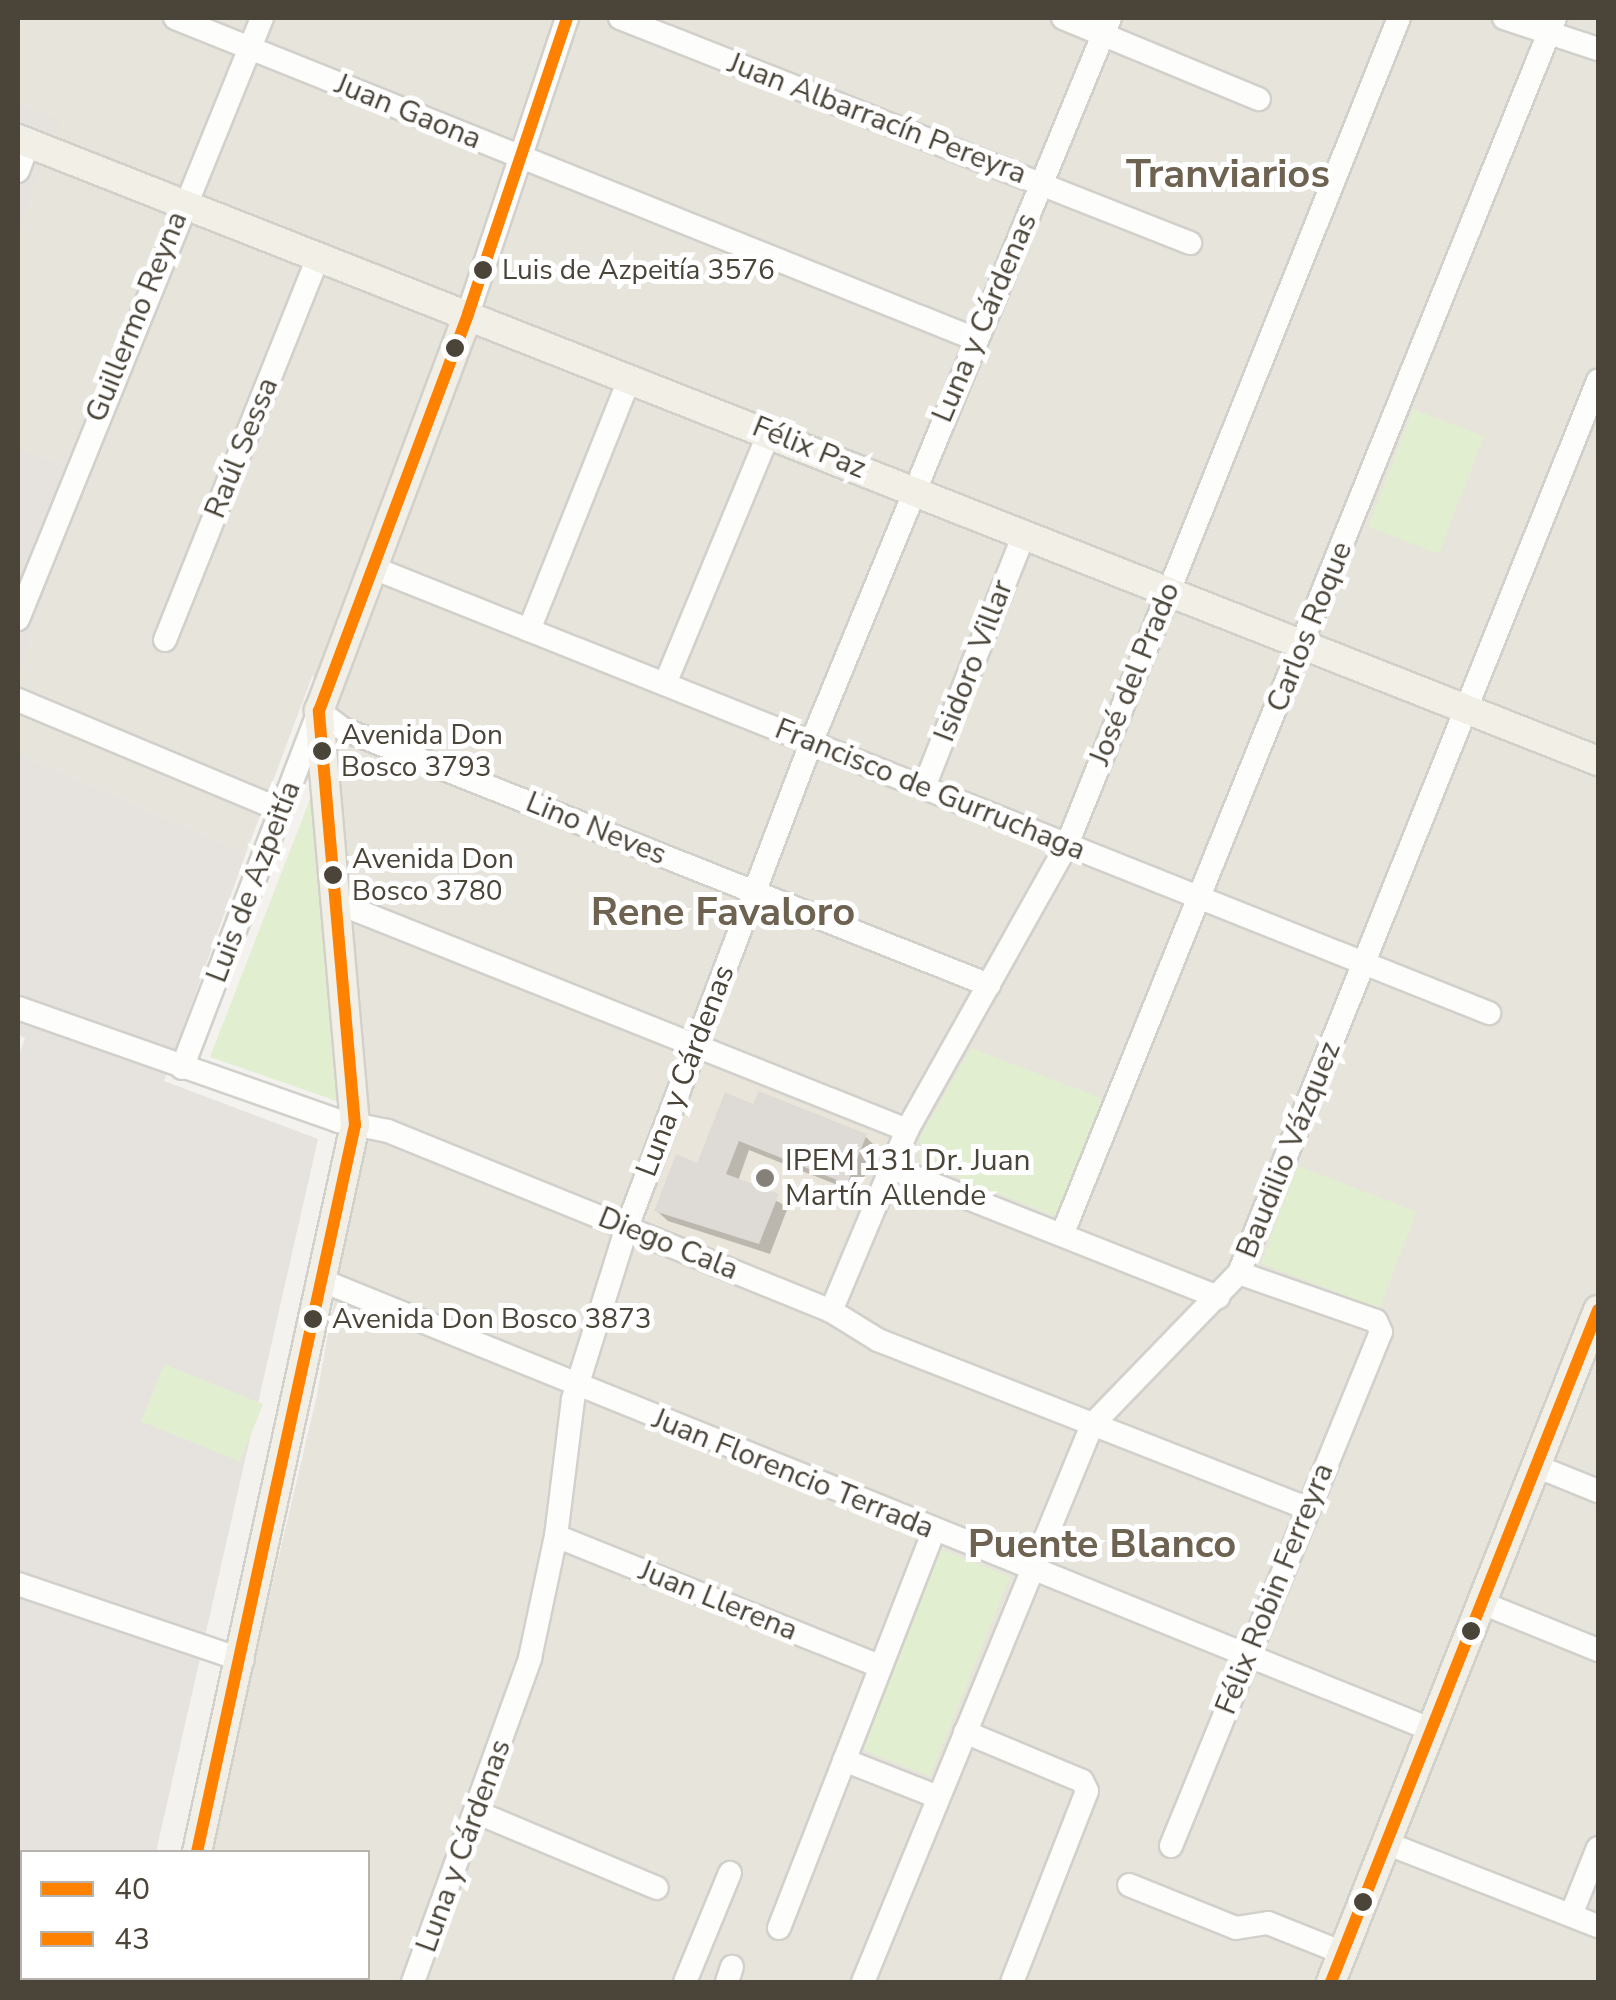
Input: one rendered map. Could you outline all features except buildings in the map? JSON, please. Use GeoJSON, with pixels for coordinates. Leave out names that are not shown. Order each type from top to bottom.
{"type":"FeatureCollection","features":[{"type":"Feature","properties":{"kind":"main road","name":"Félix Paz"},"geometry":{"type":"LineString","coordinates":[[23,141],[1598,761]]}},
{"type":"Feature","properties":{"kind":"main road","name":"Luis de Azpeitía"},"geometry":{"type":"LineString","coordinates":[[319,711],[468,314]]}},
{"type":"Feature","properties":{"kind":"main road"},"geometry":{"type":"LineString","coordinates":[[197,1850],[243,1660],[355,1125],[319,711]]}},
{"type":"Feature","properties":{"kind":"main road"},"geometry":{"type":"LineString","coordinates":[[1331,1982],[1598,1310]]}},
{"type":"Feature","properties":{"kind":"street","name":"Juan Gaona"},"geometry":{"type":"LineString","coordinates":[[176,18],[975,338]]}},
{"type":"Feature","properties":{"kind":"street","name":"Guillermo Reyna"},"geometry":{"type":"LineString","coordinates":[[18,619],[182,203],[262,18]]}},
{"type":"Feature","properties":{"kind":"street","name":"Luis de Azpeitía"},"geometry":{"type":"LineString","coordinates":[[468,314],[567,18]]}},
{"type":"Feature","properties":{"kind":"street","name":"Juan Albarracín Pereyra"},"geometry":{"type":"LineString","coordinates":[[620,18],[1190,243]]}},
{"type":"Feature","properties":{"kind":"street"},"geometry":{"type":"LineString","coordinates":[[1063,18],[1106,26],[1259,99]]}},
{"type":"Feature","properties":{"kind":"street","name":"José del Prado"},"geometry":{"type":"LineString","coordinates":[[831,1311],[907,1130],[1068,844],[1399,18]]}},
{"type":"Feature","properties":{"kind":"street"},"geometry":{"type":"LineString","coordinates":[[1504,18],[1552,25],[1598,49]]}},
{"type":"Feature","properties":{"kind":"street","name":"Carlos Roque"},"geometry":{"type":"LineString","coordinates":[[1062,1235],[1552,25]]}},
{"type":"Feature","properties":{"kind":"street","name":"Luna y Cárdenas"},"geometry":{"type":"LineString","coordinates":[[413,1982],[526,1672],[556,1536],[575,1387],[626,1227],[912,490],[1106,26]]}},
{"type":"Feature","properties":{"kind":"street"},"geometry":{"type":"LineString","coordinates":[[18,171],[23,141]]}},
{"type":"Feature","properties":{"kind":"street","name":"Raúl Sessa"},"geometry":{"type":"LineString","coordinates":[[166,640],[318,256]]}},
{"type":"Feature","properties":{"kind":"street"},"geometry":{"type":"LineString","coordinates":[[529,630],[630,378]]}},
{"type":"Feature","properties":{"kind":"street","name":"Baudilio Vázquez"},"geometry":{"type":"LineString","coordinates":[[863,1982],[1092,1425],[1239,1273],[1598,382]]}},
{"type":"Feature","properties":{"kind":"street"},"geometry":{"type":"LineString","coordinates":[[665,684],[770,433]]}},
{"type":"Feature","properties":{"kind":"street","name":"Isidoro Villar"},"geometry":{"type":"LineString","coordinates":[[924,787],[1024,534]]}},
{"type":"Feature","properties":{"kind":"street","name":"Francisco de Gurruchaga"},"geometry":{"type":"LineString","coordinates":[[370,567],[1489,1013]]}},
{"type":"Feature","properties":{"kind":"street"},"geometry":{"type":"LineString","coordinates":[[18,700],[281,810]]}},
{"type":"Feature","properties":{"kind":"street","name":"Luis de Azpeitía"},"geometry":{"type":"LineString","coordinates":[[182,1068],[319,711]]}},
{"type":"Feature","properties":{"kind":"street","name":"Lino Neves"},"geometry":{"type":"LineString","coordinates":[[319,711],[343,729],[989,985]]}},
{"type":"Feature","properties":{"kind":"street"},"geometry":{"type":"LineString","coordinates":[[338,903],[907,1130]]}},
{"type":"Feature","properties":{"kind":"street","name":"Diego Cala"},"geometry":{"type":"LineString","coordinates":[[18,1008],[182,1068],[355,1125],[388,1131],[831,1311],[878,1340],[1307,1508]]}},
{"type":"Feature","properties":{"kind":"street"},"geometry":{"type":"LineString","coordinates":[[892,1168],[1218,1297]]}},
{"type":"Feature","properties":{"kind":"street","name":"Félix Robin Ferreyra"},"geometry":{"type":"LineString","coordinates":[[1172,1846],[1380,1332],[1376,1321],[1239,1273]]}},
{"type":"Feature","properties":{"kind":"street","name":"Juan Florencio Terrada"},"geometry":{"type":"LineString","coordinates":[[322,1281],[575,1387],[1432,1730]]}},
{"type":"Feature","properties":{"kind":"street"},"geometry":{"type":"LineString","coordinates":[[1536,1466],[1598,1491]]}},
{"type":"Feature","properties":{"kind":"street"},"geometry":{"type":"LineString","coordinates":[[779,1928],[934,1531]]}},
{"type":"Feature","properties":{"kind":"street","name":"Juan Llerena"},"geometry":{"type":"LineString","coordinates":[[556,1536],[880,1666]]}},
{"type":"Feature","properties":{"kind":"street"},"geometry":{"type":"LineString","coordinates":[[18,1584],[243,1660]]}},
{"type":"Feature","properties":{"kind":"street"},"geometry":{"type":"LineString","coordinates":[[1482,1603],[1598,1650]]}},
{"type":"Feature","properties":{"kind":"street"},"geometry":{"type":"LineString","coordinates":[[965,1732],[1082,1780],[1085,1801],[1012,1982]]}},
{"type":"Feature","properties":{"kind":"street"},"geometry":{"type":"LineString","coordinates":[[844,1760],[938,1797]]}},
{"type":"Feature","properties":{"kind":"street"},"geometry":{"type":"LineString","coordinates":[[476,1812],[657,1888]]}},
{"type":"Feature","properties":{"kind":"street"},"geometry":{"type":"LineString","coordinates":[[1386,1843],[1598,1926]]}},
{"type":"Feature","properties":{"kind":"street"},"geometry":{"type":"LineString","coordinates":[[1571,1915],[1598,1848]]}},
{"type":"Feature","properties":{"kind":"street"},"geometry":{"type":"LineString","coordinates":[[686,1982],[730,1872]]}},
{"type":"Feature","properties":{"kind":"street"},"geometry":{"type":"LineString","coordinates":[[1129,1885],[1236,1928],[1268,1923],[1343,1953]]}},
{"type":"Feature","properties":{"kind":"shaded area"},"geometry":{"type":"Polygon","coordinates":[[[18,18],[1598,18],[1598,1982],[162,1982],[370,1980],[370,1850],[209,1850],[317,1395],[369,1104],[313,674],[246,853],[18,753],[18,673],[88,470],[18,449],[18,231],[59,121],[18,104],[18,18]]]}},
{"type":"Feature","properties":{"kind":"shaded area"},"geometry":{"type":"Polygon","coordinates":[[[18,104],[60,120],[18,231],[18,104]]]}},
{"type":"Feature","properties":{"kind":"shaded area"},"geometry":{"type":"Polygon","coordinates":[[[18,449],[88,470],[18,673],[18,449]]]}},
{"type":"Feature","properties":{"kind":"shaded area"},"geometry":{"type":"Polygon","coordinates":[[[18,753],[246,853],[164,1081],[318,1139],[156,1850],[20,1850],[20,1980],[99,1982],[18,1982],[18,1058],[25,1038],[18,1035],[18,753]]]}},
{"type":"Feature","properties":{"kind":"shaded area","name":"IPEM 131 Dr. Juan Martín Allende"},"geometry":{"type":"Polygon","coordinates":[[[706,1065],[885,1137],[822,1292],[643,1220],[706,1065]]]}},
{"type":"Feature","properties":{"kind":"green space"},"geometry":{"type":"Polygon","coordinates":[[[1413,409],[1484,436],[1439,554],[1368,527],[1413,409]]]}},
{"type":"Feature","properties":{"kind":"green space"},"geometry":{"type":"Polygon","coordinates":[[[319,776],[345,1104],[210,1057],[319,776]]]}},
{"type":"Feature","properties":{"kind":"green space"},"geometry":{"type":"Polygon","coordinates":[[[971,1048],[1111,1102],[1066,1211],[1054,1216],[920,1162],[920,1137],[971,1048]]]}},
{"type":"Feature","properties":{"kind":"green space"},"geometry":{"type":"Polygon","coordinates":[[[1298,1166],[1417,1212],[1379,1309],[1261,1263],[1298,1166]]]}},
{"type":"Feature","properties":{"kind":"green space"},"geometry":{"type":"Polygon","coordinates":[[[164,1364],[263,1404],[240,1462],[141,1421],[164,1364]]]}},
{"type":"Feature","properties":{"kind":"green space"},"geometry":{"type":"Polygon","coordinates":[[[938,1548],[1010,1577],[930,1777],[857,1747],[938,1548]]]}},
{"type":"Feature","properties":{"kind":"transit line","name":"40"},"geometry":{"type":"LineString","coordinates":[[197,1850],[355,1125],[319,711],[468,314],[567,18]]}},
{"type":"Feature","properties":{"kind":"transit line","name":"43"},"geometry":{"type":"LineString","coordinates":[[1331,1982],[1598,1310]]}},
{"type":"Feature","properties":{"kind":"place","name":"Luis de Azpeitía 3576"},"geometry":{"type":"Point","coordinates":[483,270]}},
{"type":"Feature","properties":{"kind":"place","name":"Avenida Don Bosco 3793"},"geometry":{"type":"Point","coordinates":[322,751]}},
{"type":"Feature","properties":{"kind":"place","name":"Avenida Don Bosco 3780"},"geometry":{"type":"Point","coordinates":[333,875]}},
{"type":"Feature","properties":{"kind":"place","name":"IPEM 131 Dr. Juan Martín Allende"},"geometry":{"type":"Point","coordinates":[765,1178]}},
{"type":"Feature","properties":{"kind":"place","name":"Avenida Don Bosco 3873"},"geometry":{"type":"Point","coordinates":[313,1319]}},
{"type":"Feature","properties":{"kind":"district","name":"Tranviarios"},"geometry":{"type":"Point","coordinates":[1228,174]}},
{"type":"Feature","properties":{"kind":"district","name":"Rene Favaloro"},"geometry":{"type":"Point","coordinates":[723,912]}},
{"type":"Feature","properties":{"kind":"district","name":"Puente Blanco"},"geometry":{"type":"Point","coordinates":[1102,1544]}}]}
